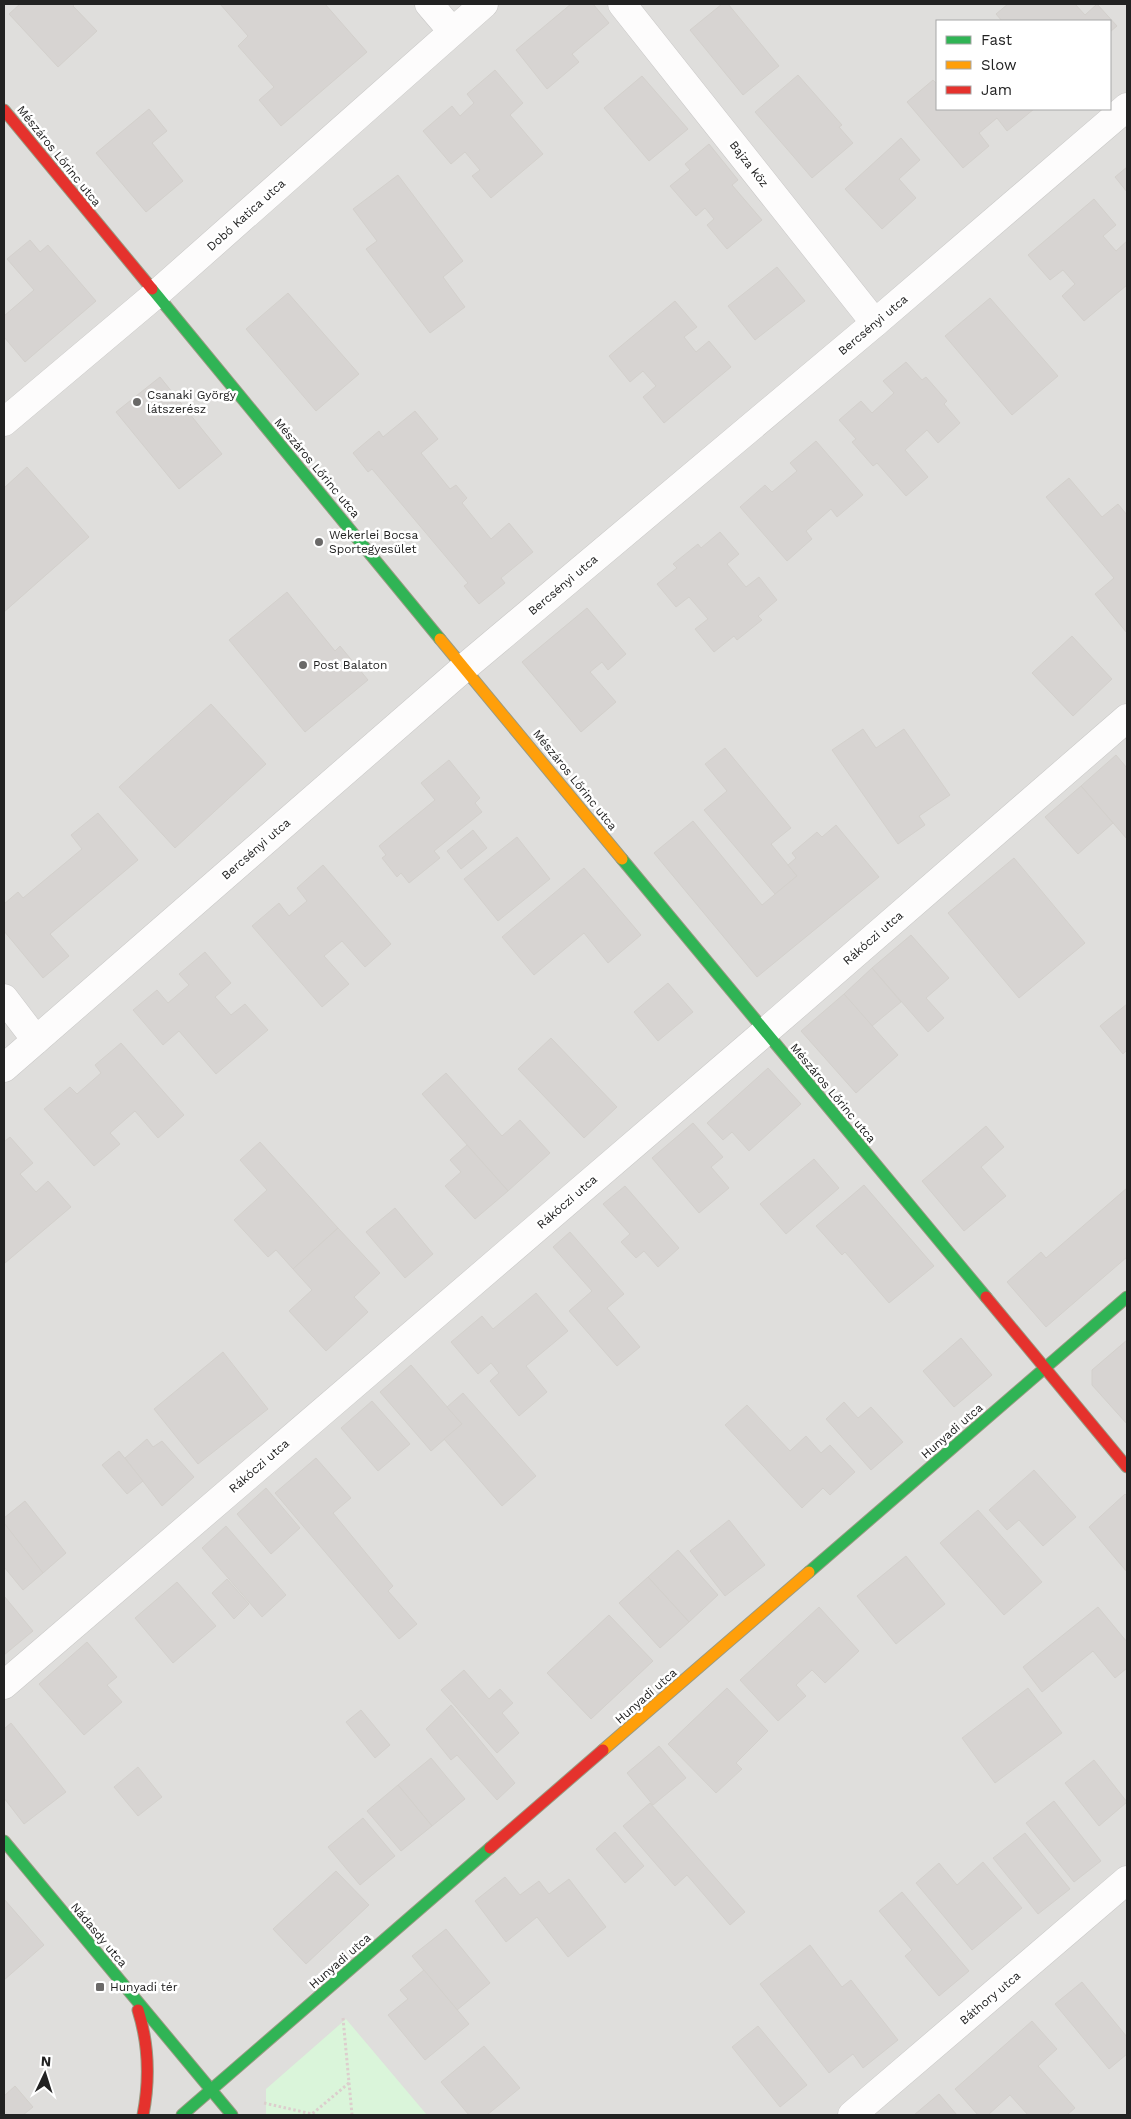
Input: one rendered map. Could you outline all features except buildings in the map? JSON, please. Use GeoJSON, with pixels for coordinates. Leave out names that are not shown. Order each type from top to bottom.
{"type":"FeatureCollection","features":[{"type":"Feature","properties":{"kind":"street"},"geometry":{"type":"LineString","coordinates":[[429,4],[452,31]]}},
{"type":"Feature","properties":{"kind":"street","name":"Dobó Katica utca"},"geometry":{"type":"LineString","coordinates":[[4,422],[155,296],[484,4]]}},
{"type":"Feature","properties":{"kind":"street","name":"Bajza köz"},"geometry":{"type":"LineString","coordinates":[[622,4],[875,323]]}},
{"type":"Feature","properties":{"kind":"street","name":"Bercsényi utca"},"geometry":{"type":"LineString","coordinates":[[4,1068],[465,667],[875,323],[1127,107]]}},
{"type":"Feature","properties":{"kind":"street","name":"Mészáros Lőrinc utca"},"geometry":{"type":"LineString","coordinates":[[4,110],[155,296],[1127,1466]]}},
{"type":"Feature","properties":{"kind":"street","name":"Rákóczi utca"},"geometry":{"type":"LineString","coordinates":[[4,1685],[765,1032],[1127,718]]}},
{"type":"Feature","properties":{"kind":"street"},"geometry":{"type":"LineString","coordinates":[[4,998],[36,1040]]}},
{"type":"Feature","properties":{"kind":"street","name":"Hunyadi utca"},"geometry":{"type":"LineString","coordinates":[[182,2115],[1127,1297]]}},
{"type":"Feature","properties":{"kind":"street","name":"Nádasdy utca"},"geometry":{"type":"LineString","coordinates":[[4,1841],[232,2115]]}},
{"type":"Feature","properties":{"kind":"street","name":"Báthory utca"},"geometry":{"type":"LineString","coordinates":[[852,2115],[1127,1880]]}},
{"type":"Feature","properties":{"kind":"street"},"geometry":{"type":"LineString","coordinates":[[133,1997],[146,2036],[149,2055],[148,2085],[143,2115]]}},
{"type":"Feature","properties":{"kind":"path"},"geometry":{"type":"LineString","coordinates":[[342,2015],[352,2115]]}},
{"type":"Feature","properties":{"kind":"path"},"geometry":{"type":"LineString","coordinates":[[264,2103],[313,2114],[349,2083]]}},
{"type":"Feature","properties":{"kind":"shaded area"},"geometry":{"type":"Polygon","coordinates":[[[4,4],[1127,4],[1127,2115],[4,2115],[4,4]]]}},
{"type":"Feature","properties":{"kind":"green space"},"geometry":{"type":"Polygon","coordinates":[[[346,2019],[427,2115],[266,2114],[266,2089],[346,2019]]]}},
{"type":"Feature","properties":{"kind":"traffic: fast"},"geometry":{"type":"LineString","coordinates":[[152,289],[440,639]]}},
{"type":"Feature","properties":{"kind":"traffic: fast"},"geometry":{"type":"LineString","coordinates":[[622,859],[986,1297]]}},
{"type":"Feature","properties":{"kind":"traffic: fast"},"geometry":{"type":"LineString","coordinates":[[809,1572],[1127,1297]]}},
{"type":"Feature","properties":{"kind":"traffic: fast"},"geometry":{"type":"LineString","coordinates":[[4,1841],[232,2115]]}},
{"type":"Feature","properties":{"kind":"traffic: fast"},"geometry":{"type":"LineString","coordinates":[[182,2115],[490,1848]]}},
{"type":"Feature","properties":{"kind":"traffic: slow"},"geometry":{"type":"LineString","coordinates":[[440,639],[622,859]]}},
{"type":"Feature","properties":{"kind":"traffic: slow"},"geometry":{"type":"LineString","coordinates":[[603,1750],[809,1572]]}},
{"type":"Feature","properties":{"kind":"traffic: jam"},"geometry":{"type":"LineString","coordinates":[[4,110],[152,289]]}},
{"type":"Feature","properties":{"kind":"traffic: jam"},"geometry":{"type":"LineString","coordinates":[[986,1297],[1127,1467]]}},
{"type":"Feature","properties":{"kind":"traffic: jam"},"geometry":{"type":"LineString","coordinates":[[490,1848],[603,1750]]}},
{"type":"Feature","properties":{"kind":"traffic: jam"},"geometry":{"type":"LineString","coordinates":[[138,2010],[142,2023],[147,2062],[147,2088],[143,2115]]}},
{"type":"Feature","properties":{"kind":"place","name":"Csanaki György látszerész"},"geometry":{"type":"Point","coordinates":[137,402]}},
{"type":"Feature","properties":{"kind":"place","name":"Wekerlei Bocsa Sportegyesület"},"geometry":{"type":"Point","coordinates":[319,542]}},
{"type":"Feature","properties":{"kind":"place","name":"Post Balaton"},"geometry":{"type":"Point","coordinates":[303,665]}},
{"type":"Feature","properties":{"kind":"place","name":"Hunyadi tér"},"geometry":{"type":"Point","coordinates":[100,1987]}}]}
